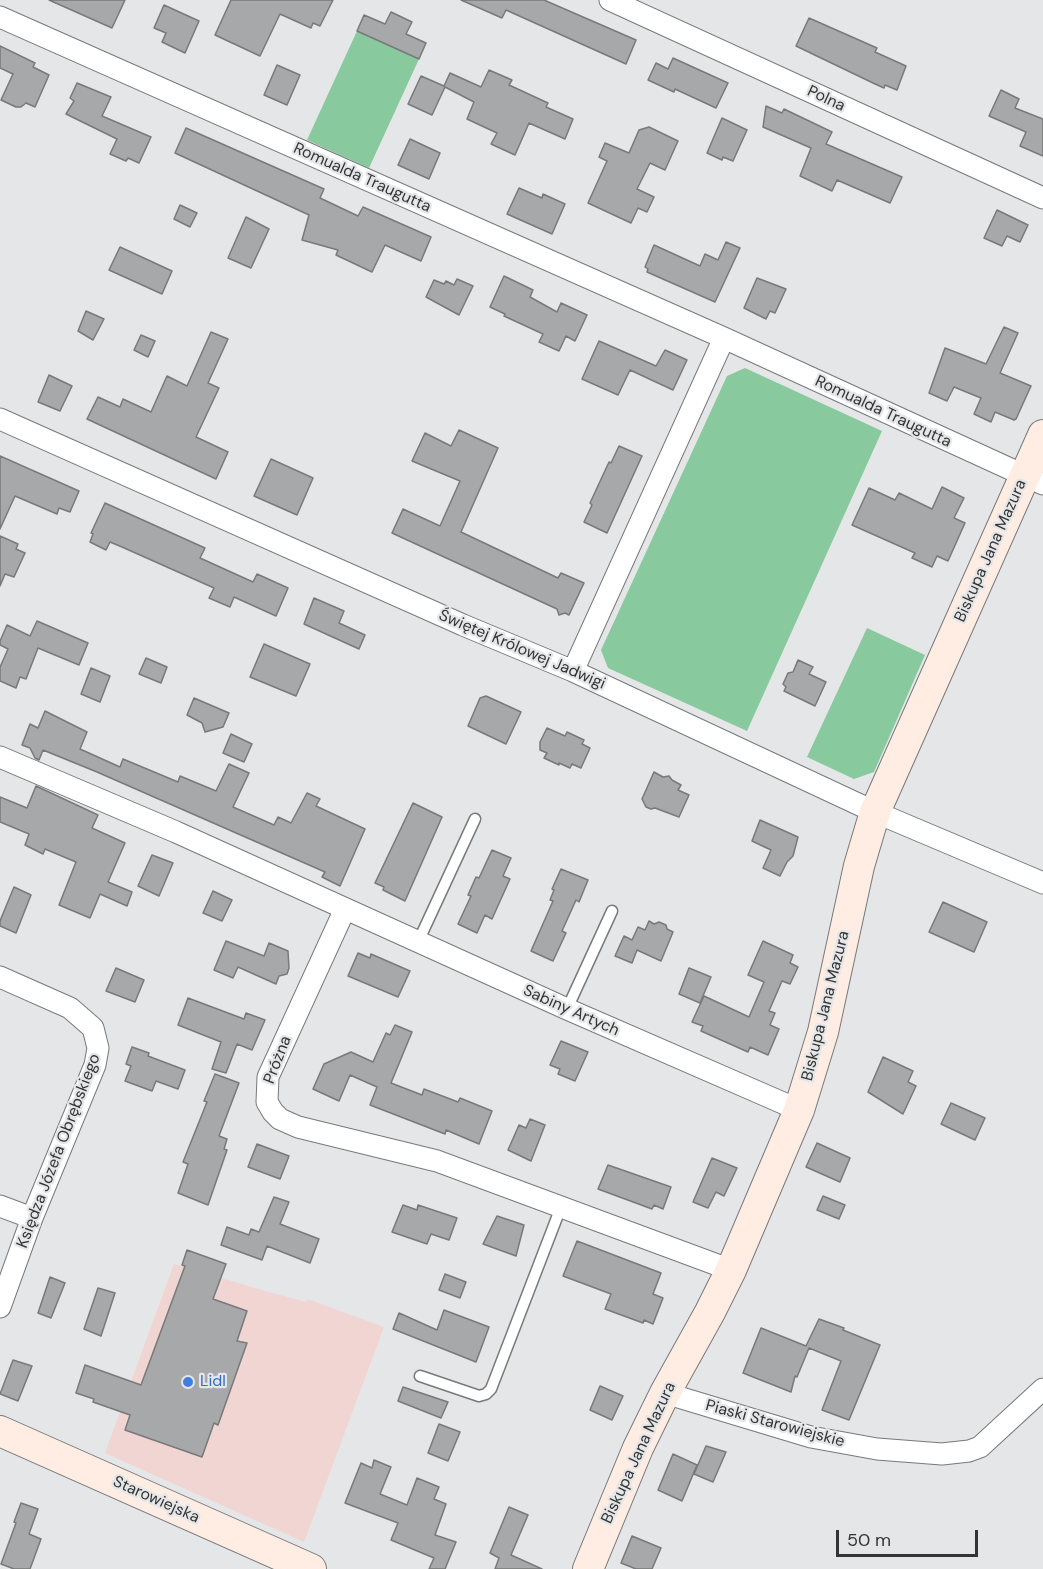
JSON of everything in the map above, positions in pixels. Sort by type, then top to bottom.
[{"type":"street","name":"Polna","points":[[610,0],[1043,198]]},
{"type":"street","name":"Romualda Traugutta","points":[[0,17],[724,338],[1034,480]]},
{"type":"street","points":[[573,671],[724,338]]},
{"type":"street","name":"Świętej Królowej Jadwigi","points":[[0,419],[463,625],[573,671],[875,812],[1043,883]]},
{"type":"street","name":"Biskupa Jana Mazura","points":[[588,1569],[638,1448],[731,1270],[799,1110],[823,1032],[859,866],[875,812],[1034,480],[1043,435]]},
{"type":"street","points":[[0,757],[176,832],[345,909]]},
{"type":"street","name":"Sabiny Artych","points":[[345,909],[799,1110]]},
{"type":"street","name":"Próżna","points":[[345,909],[268,1077],[267,1102],[273,1113],[280,1119],[298,1127],[437,1161],[731,1270]]},
{"type":"street","name":"Księdza Józefa Obrębskiego","points":[[0,977],[70,1008],[93,1028],[98,1048],[95,1065],[32,1218],[0,1307]]},
{"type":"street","points":[[0,1206],[32,1218]]},
{"type":"street","name":"Piaski Starowiejskie","points":[[665,1393],[811,1437],[877,1449],[942,1454],[969,1451],[980,1446],[1043,1389]]},
{"type":"street","name":"Starowiejska","points":[[0,1431],[312,1569]]},
{"type":"lane","points":[[418,942],[475,819]]},
{"type":"lane","points":[[567,1009],[612,911]]},
{"type":"lane","points":[[420,1376],[479,1396],[492,1389],[561,1207]]},
{"type":"shaded area","points":[[174,1264],[306,1302],[307,1299],[384,1327],[304,1542],[105,1453]]},
{"type":"green space","points":[[357,31],[419,59],[369,168],[307,140]]},
{"type":"green space","points":[[745,368],[882,431],[747,731],[608,668],[601,650],[727,376]]},
{"type":"green space","points":[[867,628],[925,655],[874,772],[854,779],[807,757]]},
{"type":"building","points":[[49,0],[125,0],[112,28]]},
{"type":"building","points":[[231,0],[333,0],[320,26],[313,23],[311,28],[280,14],[260,56],[215,35]]},
{"type":"building","points":[[461,0],[544,0],[636,40],[626,64],[506,10],[502,18]]},
{"type":"building","points":[[164,5],[199,21],[185,53],[162,42],[166,33],[154,28]]},
{"type":"building","points":[[391,12],[412,22],[406,34],[426,43],[419,59],[357,31],[364,15],[385,24]]},
{"type":"building","points":[[809,18],[877,48],[875,52],[906,66],[897,90],[885,85],[884,88],[796,46]]},
{"type":"building","points":[[0,46],[35,63],[33,67],[49,75],[35,107],[26,103],[21,107],[16,107],[1,100],[13,74],[0,68]]},
{"type":"building","points":[[673,58],[728,83],[716,108],[675,89],[674,92],[648,80],[656,63],[668,69]]},
{"type":"building","points":[[277,65],[300,75],[287,105],[264,95]]},
{"type":"building","points":[[489,70],[512,80],[509,85],[548,103],[546,107],[573,119],[565,139],[529,123],[515,155],[491,144],[497,133],[467,119],[474,102],[445,87],[432,115],[408,104],[421,76],[444,86],[450,73],[481,87]]},
{"type":"building","points":[[77,83],[111,97],[102,116],[151,137],[139,163],[128,158],[126,161],[110,154],[117,139],[66,114],[74,101],[70,98]]},
{"type":"building","points":[[1001,90],[1019,99],[1015,108],[1043,119],[1043,156],[1020,146],[1026,132],[989,116]]},
{"type":"building","points":[[766,106],[782,113],[784,109],[832,132],[826,144],[902,177],[890,203],[837,180],[832,191],[800,176],[811,148],[763,127]]},
{"type":"building","points":[[722,118],[747,130],[733,161],[723,157],[722,160],[707,153]]},
{"type":"building","points":[[649,127],[678,141],[665,170],[650,163],[637,189],[654,197],[647,212],[638,208],[631,223],[588,203],[607,161],[599,157],[605,143],[629,153],[639,130]]},
{"type":"building","points":[[186,128],[324,189],[320,198],[358,216],[363,207],[431,237],[421,261],[385,245],[372,272],[336,255],[338,250],[302,240],[309,215],[175,153]]},
{"type":"building","points":[[410,139],[440,153],[429,179],[398,165]]},
{"type":"building","points":[[519,188],[542,198],[543,194],[565,204],[552,234],[507,214]]},
{"type":"building","points":[[180,205],[197,213],[190,227],[174,219]]},
{"type":"building","points":[[997,210],[1028,225],[1020,242],[1007,236],[1002,246],[984,238]]},
{"type":"building","points":[[246,217],[269,229],[251,268],[228,258]]},
{"type":"building","points":[[726,242],[740,248],[715,302],[647,272],[648,269],[645,267],[654,245],[700,266],[705,254],[718,260]]},
{"type":"building","points":[[120,247],[172,271],[162,294],[109,270]]},
{"type":"building","points":[[504,276],[533,290],[530,297],[557,312],[561,303],[587,315],[575,341],[566,336],[559,351],[539,342],[543,334],[490,307]]},
{"type":"building","points":[[757,278],[786,289],[775,313],[770,311],[766,319],[744,308]]},
{"type":"building","points":[[457,279],[473,286],[459,315],[426,297],[434,280],[444,284],[446,281],[454,285]]},
{"type":"building","points":[[86,311],[104,319],[93,340],[78,331]]},
{"type":"building","points":[[1004,327],[1018,333],[1000,373],[1031,386],[1016,419],[995,412],[991,422],[974,414],[981,398],[954,387],[947,401],[929,393],[945,348],[986,364]]},
{"type":"building","points":[[211,332],[228,339],[208,383],[219,388],[196,437],[228,452],[216,479],[87,419],[98,397],[120,407],[123,399],[151,412],[167,376],[187,386]]},
{"type":"building","points":[[141,335],[155,341],[148,357],[134,350]]},
{"type":"building","points":[[599,341],[656,366],[665,350],[687,360],[673,390],[630,370],[618,395],[582,379]]},
{"type":"building","points":[[49,375],[72,386],[60,411],[38,402]]},
{"type":"building","points":[[459,430],[498,448],[461,532],[558,578],[561,573],[584,583],[569,615],[565,613],[559,615],[557,609],[392,533],[403,509],[440,526],[460,481],[412,461],[425,433],[451,446]]},
{"type":"building","points":[[619,446],[642,456],[607,533],[584,522],[592,505],[590,503]]},
{"type":"building","points":[[0,456],[79,491],[70,512],[59,508],[57,514],[15,496],[0,529]]},
{"type":"building","points":[[271,459],[313,478],[297,515],[254,496]]},
{"type":"building","points":[[942,487],[964,498],[954,518],[965,523],[948,561],[937,556],[932,567],[912,558],[915,553],[852,525],[869,488],[895,500],[899,493],[932,509]]},
{"type":"building","points":[[105,503],[205,548],[200,558],[253,582],[257,574],[288,588],[276,616],[234,597],[230,607],[209,598],[214,588],[110,542],[106,550],[90,542],[93,534],[91,533]]},
{"type":"building","points":[[0,536],[18,544],[16,549],[25,553],[14,577],[5,574],[0,586]]},
{"type":"building","points":[[314,598],[344,611],[339,623],[365,635],[359,649],[304,624]]},
{"type":"building","points":[[37,621],[88,643],[79,665],[38,648],[26,679],[20,677],[16,688],[0,681],[0,667],[8,649],[0,645],[0,641],[7,625],[30,636]]},
{"type":"building","points":[[264,644],[310,664],[296,696],[250,677]]},
{"type":"building","points":[[146,658],[167,667],[161,683],[139,674]]},
{"type":"building","points":[[798,660],[813,667],[809,674],[826,682],[815,706],[784,691],[786,687],[783,684],[788,673],[793,672]]},
{"type":"building","points":[[91,668],[110,676],[100,702],[81,694]]},
{"type":"building","points":[[486,696],[521,712],[506,744],[468,726],[480,698]]},
{"type":"building","points":[[194,698],[229,713],[223,727],[205,732],[202,723],[187,715]]},
{"type":"building","points":[[45,711],[87,732],[80,749],[120,767],[123,759],[178,782],[180,776],[216,791],[229,764],[249,773],[233,807],[274,825],[278,817],[291,823],[307,793],[320,799],[316,806],[365,829],[340,886],[322,877],[325,872],[97,772],[43,750],[39,760],[35,758],[30,748],[22,745],[30,724],[38,728]]},
{"type":"building","points":[[547,728],[565,736],[567,732],[584,740],[582,744],[590,748],[581,768],[572,764],[570,768],[544,758],[547,753],[540,750],[540,742]]},
{"type":"building","points":[[231,734],[252,744],[244,762],[223,753]]},
{"type":"building","points":[[654,772],[663,777],[669,776],[681,785],[678,790],[689,795],[679,817],[646,807],[642,799]]},
{"type":"building","points":[[36,786],[98,815],[92,828],[125,843],[108,882],[132,892],[127,906],[100,894],[90,918],[59,905],[76,862],[45,849],[43,854],[25,845],[29,834],[0,822],[0,797],[27,808]]},
{"type":"building","points":[[413,803],[442,817],[405,901],[383,890],[384,887],[375,883]]},
{"type":"building","points":[[760,820],[798,837],[793,856],[780,876],[763,868],[771,850],[752,841]]},
{"type":"building","points":[[492,850],[511,858],[503,876],[510,879],[492,919],[485,915],[477,933],[458,924],[471,896],[468,895],[476,877],[479,878]]},
{"type":"building","points":[[152,855],[173,863],[159,896],[138,886]]},
{"type":"building","points":[[561,869],[588,880],[579,902],[576,900],[562,931],[566,933],[553,961],[531,951],[553,901],[550,900],[554,890],[552,889]]},
{"type":"building","points":[[14,887],[31,895],[16,933],[0,926]]},
{"type":"building","points":[[213,891],[232,900],[222,921],[203,913]]},
{"type":"building","points":[[943,902],[987,922],[974,952],[929,932]]},
{"type":"building","points":[[649,921],[666,925],[667,929],[673,932],[661,961],[637,950],[632,963],[615,956],[624,936],[632,940],[638,927],[645,930]]},
{"type":"building","points":[[226,941],[264,956],[269,943],[288,951],[287,974],[279,976],[276,984],[238,967],[233,978],[214,970]]},
{"type":"building","points":[[763,941],[793,955],[790,963],[798,967],[790,984],[782,981],[769,1011],[775,1013],[770,1025],[779,1029],[768,1055],[750,1047],[748,1052],[701,1031],[703,1026],[692,1022],[704,996],[749,1017],[764,982],[748,975]]},
{"type":"building","points":[[358,953],[370,958],[371,954],[410,971],[398,997],[348,976]]},
{"type":"building","points":[[116,968],[144,980],[135,1002],[106,991]]},
{"type":"building","points":[[689,968],[711,977],[700,1003],[679,994]]},
{"type":"building","points":[[188,998],[244,1019],[246,1013],[265,1020],[252,1050],[237,1044],[226,1073],[212,1069],[221,1042],[178,1025]]},
{"type":"building","points":[[395,1025],[412,1032],[391,1083],[422,1095],[424,1089],[458,1102],[460,1098],[492,1111],[479,1144],[446,1130],[445,1134],[370,1105],[377,1087],[350,1075],[339,1101],[313,1089],[324,1064],[351,1052],[373,1062],[386,1033],[390,1035]]},
{"type":"building","points":[[561,1041],[588,1052],[575,1081],[558,1074],[560,1069],[550,1065]]},
{"type":"building","points":[[132,1047],[149,1053],[148,1056],[185,1070],[178,1089],[156,1081],[152,1091],[125,1081],[131,1066],[126,1064]]},
{"type":"building","points":[[883,1057],[913,1071],[908,1082],[916,1086],[903,1114],[868,1092]]},
{"type":"building","points":[[215,1074],[239,1083],[219,1136],[227,1139],[224,1149],[227,1150],[208,1205],[178,1193],[188,1164],[183,1162],[207,1102],[204,1101]]},
{"type":"building","points":[[951,1103],[985,1118],[975,1140],[941,1124]]},
{"type":"building","points":[[530,1119],[545,1125],[531,1161],[508,1150],[519,1125],[526,1128]]},
{"type":"building","points":[[817,1143],[850,1158],[840,1182],[806,1167]]},
{"type":"building","points":[[257,1144],[289,1156],[280,1179],[248,1167]]},
{"type":"building","points":[[712,1158],[737,1168],[724,1196],[716,1192],[708,1208],[693,1202]]},
{"type":"building","points":[[608,1165],[671,1187],[663,1209],[654,1205],[652,1209],[598,1189]]},
{"type":"building","points":[[823,1196],[845,1205],[839,1219],[817,1210]]},
{"type":"building","points":[[274,1197],[289,1202],[280,1224],[319,1239],[310,1263],[267,1246],[262,1260],[221,1245],[227,1227],[249,1235],[251,1229],[259,1232]]},
{"type":"building","points":[[403,1205],[417,1210],[418,1205],[457,1218],[449,1240],[431,1234],[427,1244],[392,1232]]},
{"type":"building","points":[[497,1216],[524,1225],[516,1256],[483,1244]]},
{"type":"building","points":[[577,1241],[661,1273],[653,1294],[663,1298],[653,1324],[644,1320],[643,1323],[605,1309],[611,1294],[563,1276]]},
{"type":"building","name":"Lidl","points":[[187,1250],[226,1264],[213,1299],[247,1311],[237,1341],[247,1343],[218,1425],[214,1423],[202,1457],[125,1430],[130,1415],[93,1402],[94,1399],[76,1393],[85,1365],[141,1385],[185,1266],[182,1265]]},
{"type":"building","points":[[445,1274],[466,1282],[460,1298],[439,1290]]},
{"type":"building","points":[[50,1277],[65,1283],[51,1318],[38,1313]]},
{"type":"building","points":[[98,1288],[115,1293],[101,1336],[84,1329]]},
{"type":"building","points":[[444,1310],[489,1327],[476,1362],[393,1329],[399,1313],[437,1330]]},
{"type":"building","points":[[819,1319],[880,1345],[849,1420],[822,1410],[841,1361],[809,1348],[797,1377],[795,1376],[791,1392],[743,1373],[761,1328],[806,1346]]},
{"type":"building","points":[[13,1360],[32,1366],[18,1401],[0,1394]]},
{"type":"building","points":[[600,1386],[623,1396],[612,1420],[590,1410]]},
{"type":"building","points":[[403,1387],[448,1402],[441,1418],[398,1401]]},
{"type":"building","points":[[439,1424],[460,1432],[448,1461],[428,1453]]},
{"type":"building","points":[[706,1446],[726,1452],[713,1482],[694,1474]]},
{"type":"building","points":[[673,1454],[697,1465],[682,1501],[658,1490]]},
{"type":"building","points":[[374,1460],[391,1467],[380,1494],[407,1505],[417,1478],[439,1487],[434,1499],[446,1504],[435,1535],[456,1542],[445,1569],[429,1569],[434,1558],[391,1540],[398,1523],[345,1503],[361,1463],[372,1468]]},
{"type":"building","points":[[21,1503],[38,1509],[29,1534],[41,1539],[30,1569],[14,1569],[1,1564]]},
{"type":"building","points":[[509,1507],[528,1515],[511,1555],[542,1569],[495,1569],[499,1558],[490,1553]]},
{"type":"building","points":[[632,1536],[661,1548],[652,1569],[636,1569],[621,1563]]},
{"type":"place","name":"Lidl","points":[[188,1382]]}]
